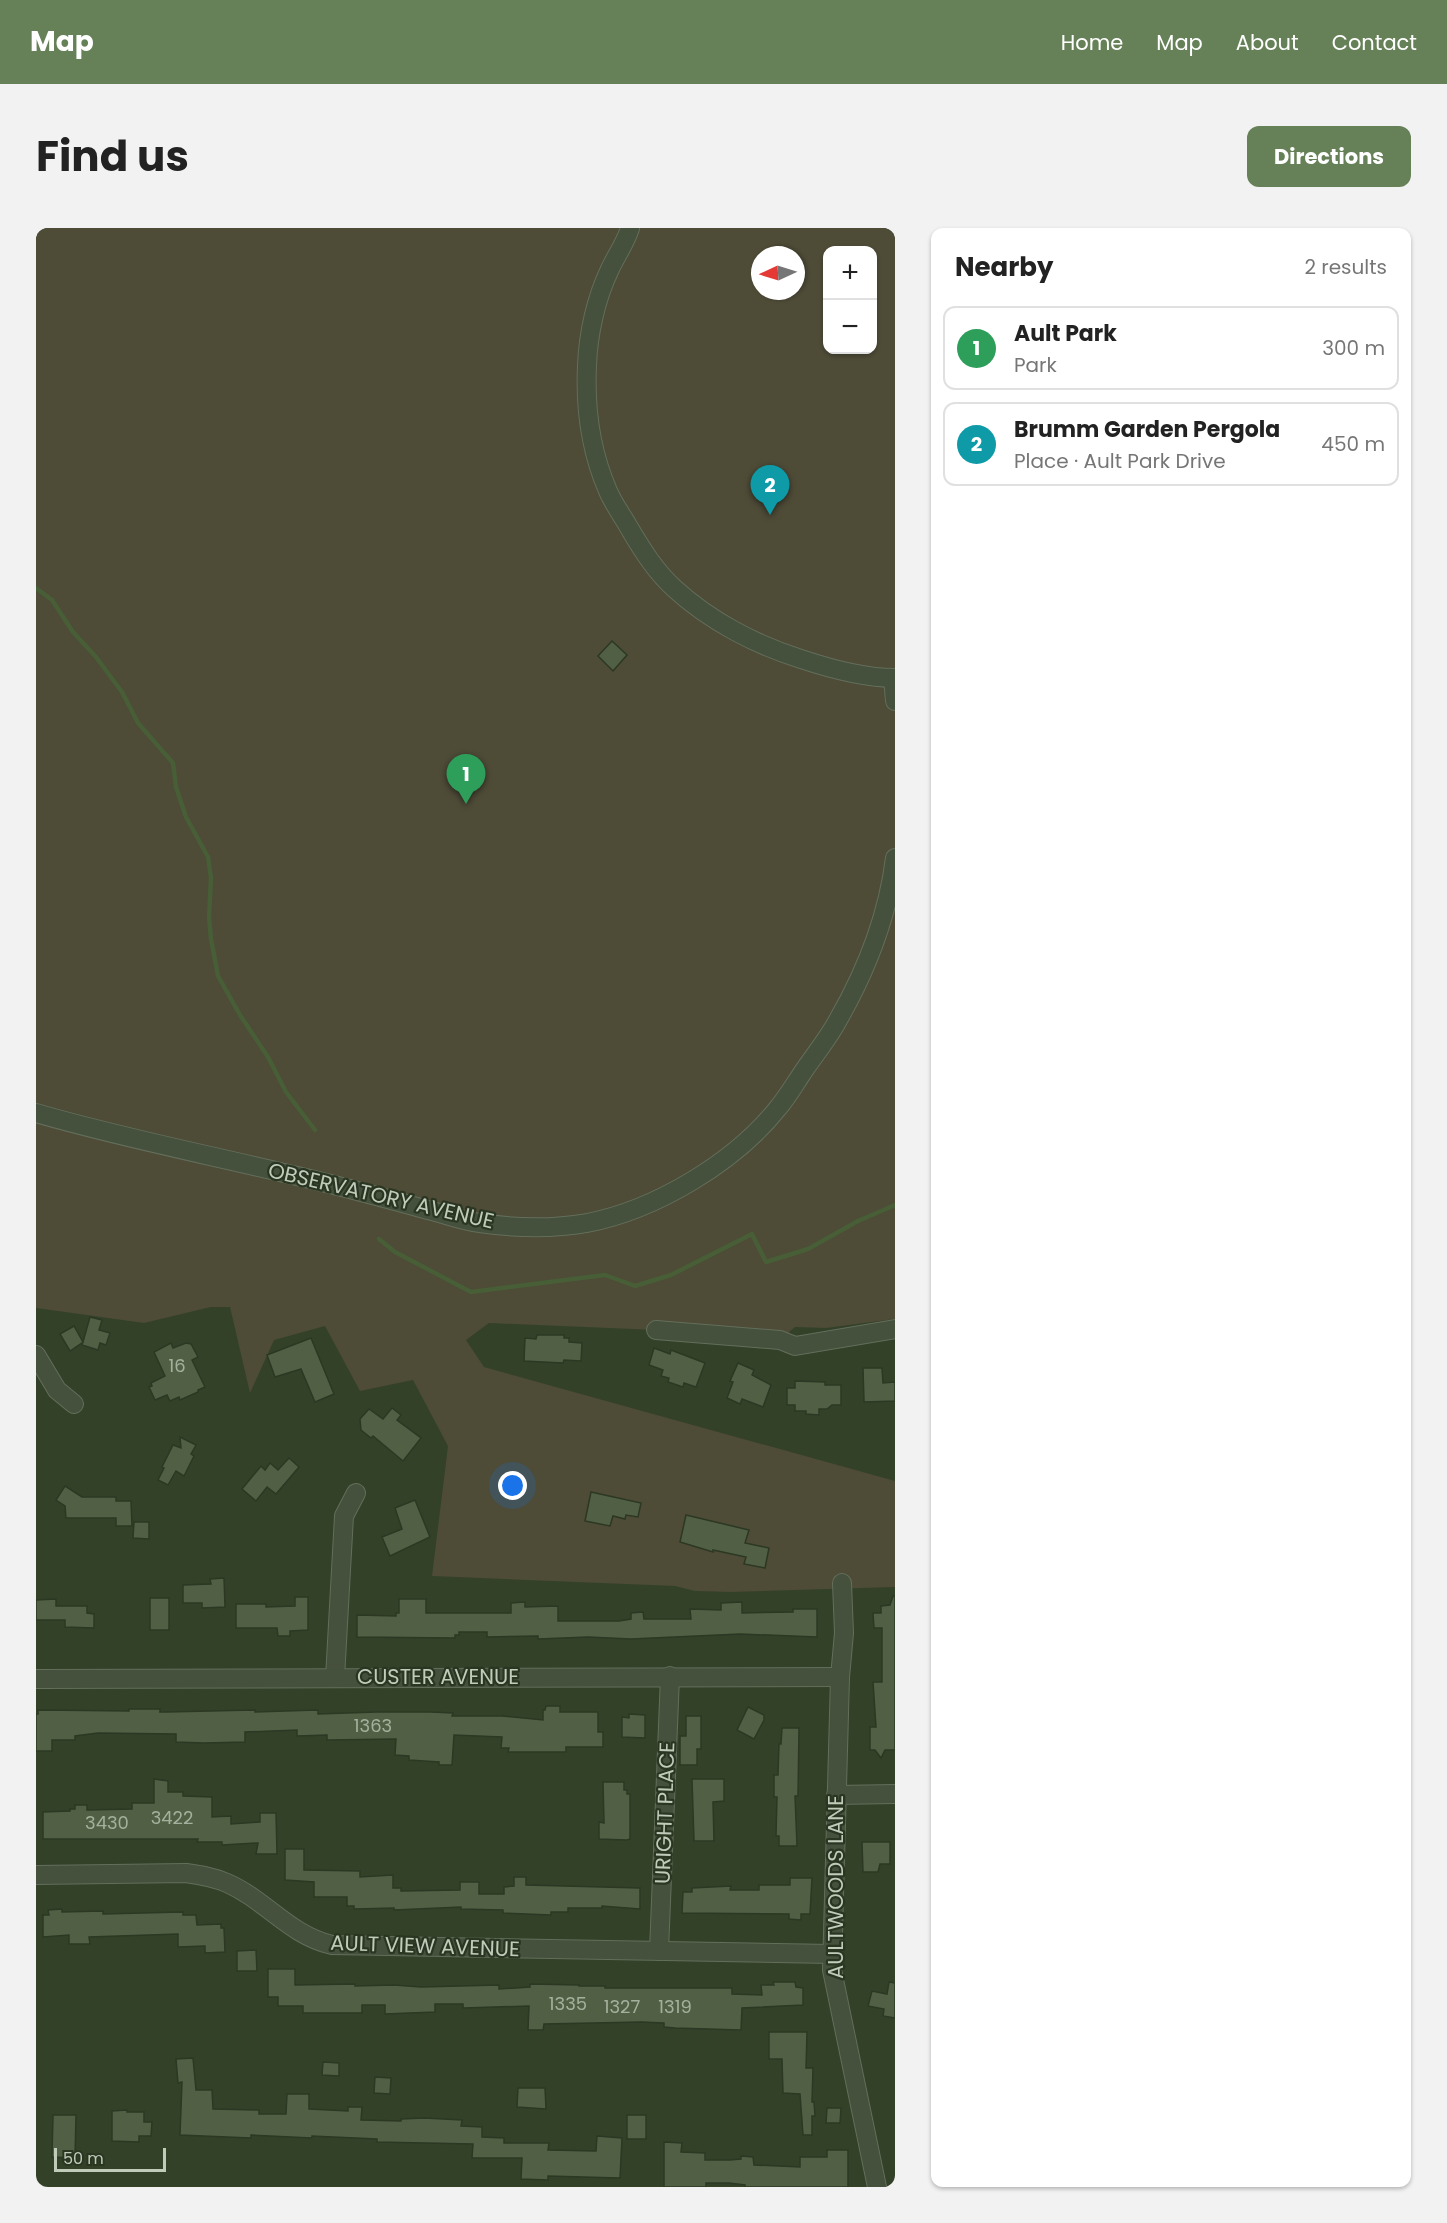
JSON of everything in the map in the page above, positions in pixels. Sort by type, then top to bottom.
[{"type":"street","points":[[631,230],[609,271],[600,295],[590,337],[586,392],[594,449],[608,492],[644,552],[674,588],[696,606],[764,645],[823,666],[858,674],[894,678],[895,700]]},
{"type":"street","name":"OBSERVATORY AVENUE","points":[[36,1113],[165,1147],[299,1176],[478,1223],[531,1226],[586,1223],[619,1214],[658,1199],[717,1164],[744,1142],[778,1108],[837,1022],[856,985],[882,917],[895,858]]},
{"type":"street","points":[[656,1330],[780,1340],[795,1346],[895,1329]]},
{"type":"street","points":[[36,1354],[57,1390],[74,1404]]},
{"type":"street","points":[[335,1678],[344,1516],[356,1493]]},
{"type":"street","name":"AULTWOODS LANE","points":[[842,1584],[844,1633],[840,1677],[832,1970],[877,2187]]},
{"type":"street","name":"URIGHT PLACE","points":[[659,1951],[670,1676]]},
{"type":"street","name":"CUSTER AVENUE","points":[[36,1679],[840,1677]]},
{"type":"street","points":[[836,1795],[895,1794]]},
{"type":"street","name":"AULT VIEW AVENUE","points":[[36,1875],[186,1873],[207,1876],[240,1890],[302,1935],[332,1945],[832,1954]]},
{"type":"shaded area","points":[[36,228],[895,228],[895,1319],[826,1328],[795,1327],[780,1340],[656,1330],[489,1323],[466,1340],[484,1367],[895,1481],[895,1587],[731,1592],[695,1591],[675,1586],[432,1576],[448,1446],[413,1380],[360,1391],[325,1326],[274,1340],[250,1393],[230,1307],[211,1307],[144,1323],[36,1308]]},
{"type":"building","points":[[612,641],[627,655],[613,671],[598,656]]},
{"type":"building","points":[[90,1317],[102,1320],[99,1330],[110,1333],[106,1345],[100,1343],[98,1350],[82,1345],[82,1343],[70,1351],[60,1334],[74,1326],[83,1342]]},
{"type":"building","points":[[537,1335],[564,1335],[564,1338],[569,1338],[569,1342],[582,1343],[581,1361],[564,1360],[563,1363],[524,1361],[525,1338],[536,1339]]},
{"type":"building","points":[[311,1338],[334,1394],[315,1402],[301,1369],[275,1377],[267,1355]]},
{"type":"building","points":[[171,1343],[173,1348],[186,1343],[191,1344],[198,1357],[192,1360],[205,1387],[180,1400],[179,1397],[170,1401],[167,1395],[155,1400],[149,1387],[152,1386],[151,1383],[165,1376],[154,1352]]},
{"type":"building","points":[[654,1348],[670,1354],[671,1350],[705,1363],[696,1387],[684,1383],[683,1387],[668,1382],[669,1378],[661,1376],[663,1370],[649,1365]]},
{"type":"building","points":[[738,1363],[754,1370],[752,1375],[771,1385],[763,1407],[742,1399],[740,1404],[727,1398],[733,1382],[730,1381]]},
{"type":"building","points":[[863,1368],[882,1368],[883,1383],[895,1382],[895,1401],[864,1402]]},
{"type":"building","points":[[795,1381],[841,1385],[841,1405],[819,1409],[819,1415],[806,1414],[806,1411],[795,1411],[795,1405],[787,1405],[787,1388],[795,1388]]},
{"type":"building","points":[[392,1408],[401,1415],[397,1420],[421,1438],[403,1461],[373,1436],[371,1438],[361,1430],[360,1419],[369,1409],[383,1419]]},
{"type":"building","points":[[180,1437],[196,1445],[191,1454],[194,1456],[184,1476],[176,1471],[168,1485],[158,1480],[173,1445],[181,1448]]},
{"type":"building","points":[[289,1458],[299,1467],[276,1494],[267,1487],[256,1501],[242,1489],[261,1466],[265,1470],[270,1463],[278,1470]]},
{"type":"building","points":[[65,1486],[82,1497],[116,1497],[116,1501],[131,1501],[132,1526],[116,1526],[116,1518],[66,1518],[65,1506],[56,1500]]},
{"type":"building","points":[[591,1492],[641,1503],[638,1517],[626,1515],[625,1519],[613,1516],[610,1526],[585,1521]]},
{"type":"building","points":[[415,1500],[430,1537],[390,1556],[382,1537],[402,1529],[395,1508]]},
{"type":"building","points":[[686,1515],[749,1530],[745,1543],[769,1548],[765,1568],[744,1564],[746,1557],[713,1550],[713,1552],[680,1542]]},
{"type":"building","points":[[134,1522],[149,1522],[149,1539],[133,1538]]},
{"type":"building","points":[[224,1578],[225,1607],[202,1608],[202,1603],[183,1603],[183,1585],[211,1584],[210,1579]]},
{"type":"building","points":[[895,1596],[895,1750],[885,1750],[881,1758],[875,1750],[870,1750],[870,1727],[876,1727],[873,1682],[882,1682],[882,1628],[874,1628],[873,1613],[881,1613],[881,1606],[890,1605]]},
{"type":"building","points":[[295,1597],[308,1597],[308,1630],[290,1631],[290,1636],[278,1636],[277,1628],[236,1628],[236,1604],[266,1604],[266,1607],[295,1606]]},
{"type":"building","points":[[150,1598],[169,1598],[169,1630],[150,1630]]},
{"type":"building","points":[[56,1599],[56,1606],[87,1606],[87,1613],[94,1614],[94,1628],[65,1627],[65,1620],[36,1620],[36,1600]]},
{"type":"building","points":[[399,1599],[426,1599],[426,1613],[511,1613],[511,1603],[525,1602],[525,1607],[558,1606],[558,1621],[619,1621],[631,1619],[631,1613],[643,1612],[644,1619],[691,1619],[690,1609],[721,1610],[721,1603],[742,1602],[742,1613],[817,1609],[817,1637],[740,1634],[631,1639],[588,1637],[538,1639],[538,1636],[487,1637],[487,1632],[459,1632],[455,1638],[357,1637],[357,1615],[396,1616],[396,1613],[399,1613]]},
{"type":"building","points":[[546,1706],[560,1706],[560,1712],[598,1712],[598,1732],[603,1732],[603,1747],[566,1747],[566,1752],[508,1752],[509,1748],[501,1748],[502,1737],[454,1735],[452,1765],[439,1765],[439,1762],[409,1760],[409,1756],[395,1755],[396,1739],[327,1740],[327,1735],[297,1736],[297,1730],[245,1732],[245,1742],[204,1743],[176,1742],[176,1734],[98,1733],[75,1736],[75,1740],[52,1740],[52,1751],[36,1751],[36,1714],[38,1710],[160,1709],[160,1712],[255,1710],[255,1712],[318,1710],[318,1714],[430,1712],[453,1713],[452,1716],[502,1716],[543,1720],[543,1710]]},
{"type":"building","points":[[748,1707],[764,1715],[764,1720],[754,1739],[737,1730]]},
{"type":"building","points":[[629,1714],[645,1715],[645,1738],[622,1737],[622,1717],[629,1718]]},
{"type":"building","points":[[686,1716],[701,1716],[701,1749],[697,1749],[697,1765],[680,1765],[680,1736],[686,1736]]},
{"type":"building","points":[[782,1728],[799,1728],[798,1796],[795,1796],[797,1846],[779,1846],[779,1836],[776,1836],[777,1797],[774,1797],[774,1775],[778,1775]]},
{"type":"building","points":[[154,1779],[168,1781],[168,1792],[183,1792],[183,1796],[212,1797],[212,1817],[231,1816],[231,1824],[260,1822],[260,1813],[276,1813],[277,1854],[256,1854],[258,1843],[222,1845],[222,1842],[197,1842],[198,1839],[43,1839],[43,1812],[70,1811],[70,1809],[75,1809],[75,1805],[87,1805],[87,1810],[132,1809],[132,1803],[154,1803]]},
{"type":"building","points":[[692,1779],[724,1779],[724,1801],[713,1802],[714,1841],[694,1841]]},
{"type":"building","points":[[603,1782],[624,1782],[624,1790],[630,1794],[630,1839],[599,1839],[599,1822],[604,1823]]},
{"type":"building","points":[[862,1842],[890,1842],[890,1864],[880,1864],[878,1872],[863,1872]]},
{"type":"building","points":[[285,1849],[304,1849],[304,1870],[360,1871],[360,1877],[393,1875],[393,1888],[401,1888],[401,1891],[460,1890],[460,1882],[479,1882],[479,1894],[504,1894],[504,1887],[514,1886],[514,1877],[526,1877],[526,1885],[640,1888],[640,1909],[602,1906],[602,1908],[568,1908],[568,1912],[551,1912],[551,1915],[503,1913],[503,1910],[461,1909],[461,1907],[354,1909],[354,1906],[347,1906],[347,1897],[314,1897],[314,1882],[285,1880]]},
{"type":"building","points":[[790,1878],[812,1878],[810,1914],[801,1914],[801,1920],[789,1919],[789,1914],[682,1913],[683,1892],[692,1892],[692,1888],[731,1886],[730,1890],[759,1890],[759,1885],[790,1885]]},
{"type":"building","points":[[62,1909],[62,1912],[103,1911],[103,1914],[183,1912],[183,1915],[196,1915],[197,1925],[221,1924],[221,1928],[224,1928],[225,1952],[205,1953],[205,1946],[178,1947],[178,1934],[89,1937],[90,1944],[69,1944],[69,1935],[43,1937],[43,1915],[49,1915],[48,1910]]},
{"type":"building","points":[[256,1950],[257,1971],[237,1971],[237,1951]]},
{"type":"building","points":[[268,1969],[295,1969],[295,1985],[355,1984],[355,1986],[421,1987],[499,1985],[499,1989],[530,1987],[530,1984],[605,1986],[605,1988],[732,1988],[732,1994],[762,1995],[761,1985],[774,1985],[773,1982],[795,1982],[796,1987],[803,1988],[803,2005],[742,2008],[741,2030],[675,2028],[664,2027],[664,2023],[641,2022],[544,2024],[543,2030],[528,2030],[529,2006],[463,2008],[463,2004],[435,2004],[435,2012],[385,2014],[385,2005],[362,2005],[362,2013],[303,2013],[303,2006],[278,2006],[278,1997],[268,1997]]},
{"type":"building","points":[[889,1982],[895,1983],[895,2018],[883,2016],[884,2009],[868,2006],[872,1991],[887,1994]]},
{"type":"building","points":[[769,2032],[807,2032],[806,2068],[813,2068],[812,2102],[814,2102],[815,2116],[812,2116],[812,2135],[803,2135],[800,2094],[783,2093],[782,2059],[769,2059]]},
{"type":"building","points":[[193,2058],[196,2090],[212,2090],[213,2109],[259,2110],[259,2114],[286,2114],[287,2094],[309,2094],[309,2109],[348,2111],[348,2107],[362,2107],[361,2120],[401,2121],[401,2119],[424,2118],[462,2120],[461,2126],[482,2127],[482,2137],[504,2138],[504,2143],[549,2143],[548,2150],[596,2151],[597,2136],[622,2138],[620,2178],[548,2176],[548,2180],[521,2179],[522,2158],[472,2158],[473,2144],[377,2142],[377,2139],[312,2136],[312,2138],[251,2135],[251,2138],[180,2135],[182,2082],[178,2083],[176,2059]]},
{"type":"building","points":[[323,2062],[339,2063],[339,2076],[322,2075]]},
{"type":"building","points":[[375,2077],[391,2078],[390,2094],[374,2093]]},
{"type":"building","points":[[518,2088],[545,2088],[546,2109],[517,2107]]},
{"type":"building","points":[[827,2108],[841,2108],[840,2123],[826,2123]]},
{"type":"building","points":[[127,2110],[127,2112],[144,2112],[144,2122],[152,2122],[151,2136],[139,2136],[139,2142],[112,2141],[112,2111]]},
{"type":"building","points":[[53,2115],[76,2115],[75,2158],[52,2157]]},
{"type":"building","points":[[627,2115],[646,2115],[646,2139],[627,2139]]},
{"type":"building","points":[[664,2142],[682,2143],[681,2152],[705,2153],[705,2160],[741,2159],[741,2156],[753,2157],[754,2165],[800,2167],[800,2157],[827,2157],[827,2150],[848,2150],[848,2187],[745,2187],[745,2185],[729,2183],[706,2183],[706,2187],[664,2187]]},
{"type":"waterway","points":[[36,588],[52,600],[73,632],[96,657],[122,692],[138,723],[173,763],[176,787],[186,817],[208,857],[211,878],[209,917],[218,976],[268,1057],[286,1092],[315,1130]]},
{"type":"waterway","points":[[379,1239],[395,1252],[471,1292],[605,1275],[635,1286],[671,1275],[752,1234],[766,1262],[808,1249],[858,1221],[895,1205]]},
{"type":"place","name":"Brumm Garden Pergola","points":[[770,515]]},
{"type":"place","name":"Ault Park","points":[[466,804]]}]
